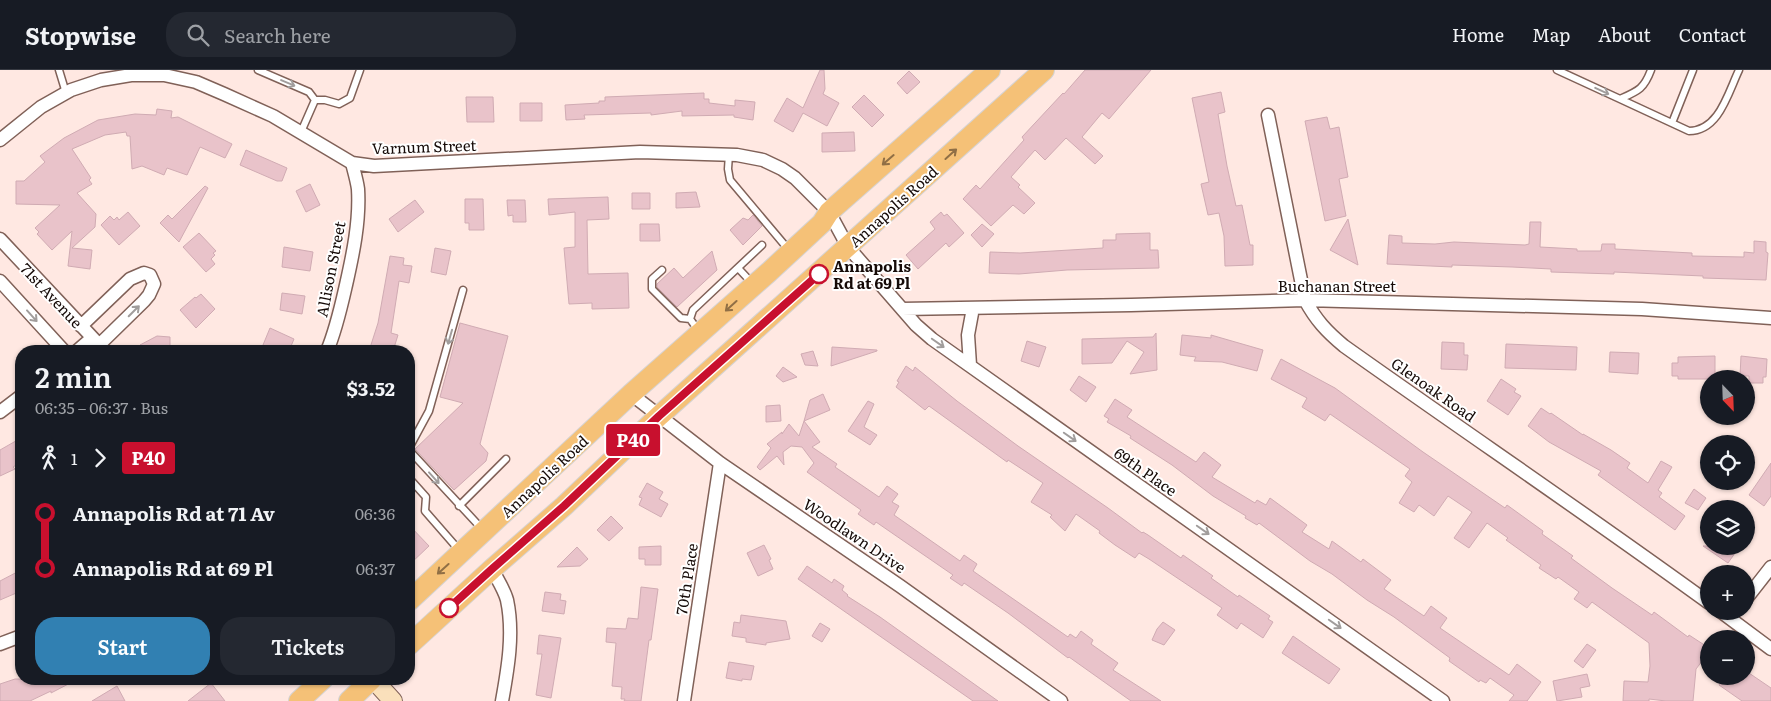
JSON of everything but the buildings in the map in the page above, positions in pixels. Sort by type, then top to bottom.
[{"type":"main road","name":"Annapolis Road","points":[[415,592],[462,552],[631,394],[695,326],[754,285],[822,223],[829,212],[990,70]]},
{"type":"main road","name":"Annapolis Road","points":[[415,640],[564,506],[659,416],[1044,70]]},
{"type":"main road","points":[[299,701],[316,685]]},
{"type":"main road","points":[[349,701],[366,685]]},
{"type":"street","name":"Varnum Street","points":[[0,140],[41,107],[66,93],[101,80],[131,76],[164,75],[196,82],[273,116],[352,163],[374,166],[640,152],[738,154],[763,160],[795,178],[829,212],[848,248]]},
{"type":"street","name":"Glenoak Road","points":[[1268,115],[1305,300],[1315,318],[1327,332],[1344,346],[1617,536],[1700,596]]},
{"type":"street","name":"Allison Street","points":[[330,345],[353,254],[358,189],[352,163]]},
{"type":"street","name":"71st Avenue","points":[[0,239],[99,345]]},
{"type":"street","name":"69th Place","points":[[848,248],[902,309],[932,339],[1443,701]]},
{"type":"street","points":[[81,326],[130,279],[144,273],[150,275],[154,284],[149,296],[99,345]]},
{"type":"street","name":"71st Avenue","points":[[0,281],[59,345]]},
{"type":"street","name":"Buchanan Street","points":[[902,309],[1305,300],[1593,307],[1771,318]]},
{"type":"street","points":[[970,365],[968,335],[973,308]]},
{"type":"street","name":"Woodlawn Drive","points":[[631,394],[720,463],[900,586],[1062,701]]},
{"type":"street","points":[[0,412],[15,401]]},
{"type":"street","name":"70th Place","points":[[684,701],[720,463]]},
{"type":"street","points":[[1755,587],[1771,567]]},
{"type":"street","points":[[492,569],[506,599],[510,625],[510,647],[502,701]]},
{"type":"street","points":[[1739,620],[1771,649]]},
{"type":"street","points":[[0,644],[15,638]]},
{"type":"street","points":[[378,685],[393,701]]},
{"type":"lane","points":[[59,70],[66,93]]},
{"type":"lane","points":[[258,70],[309,92],[315,100]]},
{"type":"lane","points":[[315,100],[325,100],[339,104],[350,98],[360,70]]},
{"type":"lane","points":[[1557,70],[1689,131],[1699,131],[1708,126],[1724,104],[1739,70]]},
{"type":"lane","points":[[1620,99],[1640,90],[1647,82],[1651,70]]},
{"type":"lane","points":[[1672,124],[1693,70]]},
{"type":"lane","points":[[301,132],[315,100]]},
{"type":"lane","points":[[728,154],[730,180],[790,252]]},
{"type":"lane","points":[[695,326],[693,310],[762,245]]},
{"type":"lane","points":[[738,268],[754,285]]},
{"type":"lane","points":[[662,270],[652,279],[652,289],[681,318],[695,326]]},
{"type":"lane","points":[[415,438],[429,411],[463,290]]},
{"type":"lane","points":[[415,456],[459,506],[484,531]]},
{"type":"lane","points":[[459,506],[506,459]]},
{"type":"lane","points":[[415,485],[426,497],[424,511],[462,552]]},
{"type":"bus line","name":"P40","points":[[449,608],[564,506],[659,416],[819,274]]},
{"type":"place","name":"Annapolis Rd at 69 Pl","points":[[819,274]]}]
